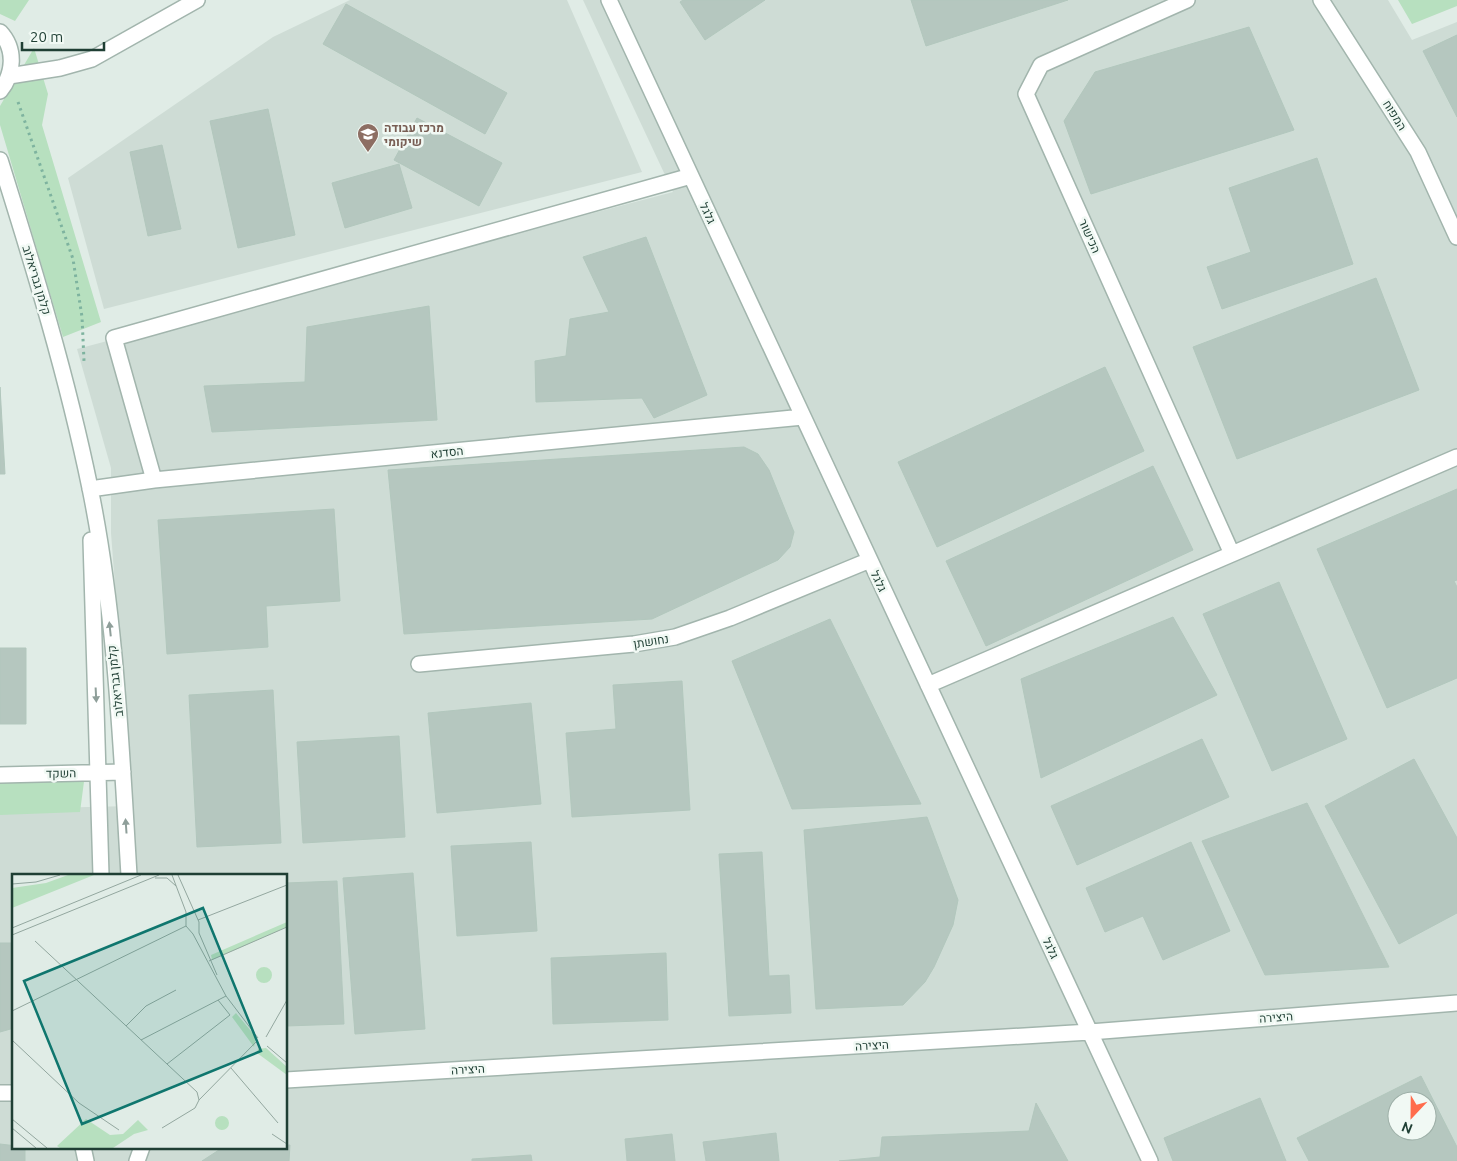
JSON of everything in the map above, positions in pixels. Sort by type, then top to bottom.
[{"type":"street","points":[[9,76],[60,68],[92,59],[197,0]]},
{"type":"street","name":"גלגל","points":[[609,0],[1150,1161]]},
{"type":"street","name":"הכישור","points":[[1187,0],[1041,65],[1026,94],[1232,554]]},
{"type":"street","name":"המפוח","points":[[1321,0],[1418,152],[1457,237]]},
{"type":"street","points":[[0,32],[7,42],[11,56],[9,76],[0,91]]},
{"type":"street","name":"קלמן גבריאלוב","points":[[0,160],[46,307],[90,489],[105,580],[119,707],[129,874]]},
{"type":"street","points":[[154,480],[114,338],[691,176]]},
{"type":"street","name":"הסדנא","points":[[90,489],[154,480],[803,417]]},
{"type":"street","points":[[928,685],[1457,457]]},
{"type":"street","name":"קלמן גבריאלוב","points":[[90,489],[91,582],[99,772],[101,874]]},
{"type":"street","name":"נחושתן","points":[[419,664],[634,644],[675,637],[730,618],[870,560]]},
{"type":"street","name":"השקד","points":[[0,775],[123,772]]},
{"type":"street","name":"היצירה","points":[[288,1080],[1090,1032],[1457,1003]]},
{"type":"street","points":[[83,1148],[86,1161]]},
{"type":"street","points":[[137,1161],[142,1148]]},
{"type":"path","points":[[9,76],[73,259],[82,316],[84,364]]},
{"type":"shaded area","name":"מרכז עבודה שיקומי","points":[[350,0],[567,0],[642,172],[104,309],[68,178],[273,37]]},
{"type":"shaded area","points":[[583,0],[1388,0],[1412,40],[1457,22],[1457,1161],[0,1161],[0,809],[132,806],[111,533],[111,468],[77,349],[673,192]]},
{"type":"green space","points":[[0,0],[29,0],[15,21],[0,14]]},
{"type":"green space","points":[[1398,0],[1457,0],[1457,6],[1412,24]]},
{"type":"green space","points":[[34,48],[48,94],[42,125],[101,322],[63,337],[0,125],[0,106]]},
{"type":"green space","points":[[85,774],[80,812],[0,815],[0,776]]},
{"type":"building","points":[[683,0],[765,0],[705,40],[680,2]]},
{"type":"building","points":[[911,0],[1068,0],[926,46]]},
{"type":"building","points":[[346,4],[507,93],[485,134],[323,44]]},
{"type":"building","points":[[1249,27],[1294,130],[1091,194],[1064,121],[1095,72]]},
{"type":"building","points":[[1457,35],[1457,117],[1423,51]]},
{"type":"building","points":[[268,109],[295,235],[238,248],[210,121]]},
{"type":"building","points":[[417,118],[502,163],[479,206],[394,160]]},
{"type":"building","points":[[162,145],[181,229],[148,236],[130,152]]},
{"type":"building","points":[[1317,158],[1353,264],[1222,309],[1207,267],[1251,252],[1229,188]]},
{"type":"building","points":[[399,164],[412,208],[345,228],[332,183]]},
{"type":"building","points":[[646,237],[707,395],[654,418],[642,398],[536,402],[535,361],[566,356],[570,319],[609,312],[583,257]]},
{"type":"building","points":[[1376,278],[1419,390],[1237,459],[1193,347]]},
{"type":"building","points":[[429,306],[437,420],[212,432],[204,386],[305,382],[307,327]]},
{"type":"building","points":[[1105,367],[1144,451],[937,547],[898,462]]},
{"type":"building","points":[[0,387],[5,474],[0,474]]},
{"type":"building","points":[[744,447],[758,454],[769,470],[794,532],[790,547],[778,560],[652,619],[404,634],[388,470]]},
{"type":"building","points":[[1153,466],[1193,550],[986,646],[946,561]]},
{"type":"building","points":[[1457,489],[1457,580],[1454,581],[1457,587],[1457,678],[1387,708],[1317,549]]},
{"type":"building","points":[[334,509],[340,601],[266,606],[268,647],[167,654],[158,520]]},
{"type":"building","points":[[1279,582],[1347,739],[1272,771],[1203,614]]},
{"type":"building","points":[[1173,617],[1217,695],[1041,778],[1021,679]]},
{"type":"building","points":[[830,619],[921,804],[792,809],[732,661]]},
{"type":"building","points":[[0,648],[26,648],[26,724],[0,724]]},
{"type":"building","points":[[682,681],[690,810],[572,817],[566,733],[616,729],[613,685]]},
{"type":"building","points":[[273,690],[281,843],[197,847],[189,695]]},
{"type":"building","points":[[531,703],[541,804],[437,813],[428,713]]},
{"type":"building","points":[[399,736],[405,837],[303,843],[297,742]]},
{"type":"building","points":[[1202,739],[1229,797],[1077,865],[1051,806]]},
{"type":"building","points":[[1414,759],[1457,838],[1457,913],[1399,944],[1325,806]]},
{"type":"building","points":[[1307,803],[1389,967],[1265,975],[1202,841]]},
{"type":"building","points":[[927,817],[958,900],[953,925],[934,967],[925,982],[903,1005],[816,1009],[804,830]]},
{"type":"building","points":[[531,842],[537,931],[457,936],[451,846]]},
{"type":"building","points":[[1191,842],[1230,931],[1163,960],[1143,916],[1105,932],[1086,888]]},
{"type":"building","points":[[762,852],[769,976],[789,975],[791,1013],[729,1016],[719,854]]},
{"type":"building","points":[[413,873],[425,1029],[355,1034],[343,878]]},
{"type":"building","points":[[337,881],[344,1024],[288,1026],[288,883]]},
{"type":"building","points":[[0,943],[12,943],[12,1029],[0,1032]]},
{"type":"building","points":[[666,953],[668,1020],[553,1024],[551,958]]},
{"type":"building","points":[[1421,1076],[1429,1091],[1391,1091]]},
{"type":"building","points":[[1387,1093],[1387,1141],[1437,1141],[1437,1108],[1457,1147],[1457,1161],[1309,1161],[1297,1138]]},
{"type":"building","points":[[1260,1098],[1286,1161],[1173,1161],[1164,1138]]},
{"type":"building","points":[[1036,1103],[1068,1161],[839,1161],[880,1157],[882,1137],[1029,1131]]},
{"type":"building","points":[[776,1133],[779,1161],[706,1161],[703,1142]]},
{"type":"building","points":[[672,1134],[675,1161],[627,1161],[625,1139]]},
{"type":"building","points":[[0,1144],[12,1145],[12,1148],[25,1148],[25,1161],[0,1161]]},
{"type":"building","points":[[288,1145],[290,1145],[289,1161],[202,1161],[222,1148],[288,1148]]},
{"type":"building","points":[[531,1155],[532,1161],[472,1161],[472,1159]]},
{"type":"place","name":"מרכז עבודה שיקומי","points":[[368,153]]}]
